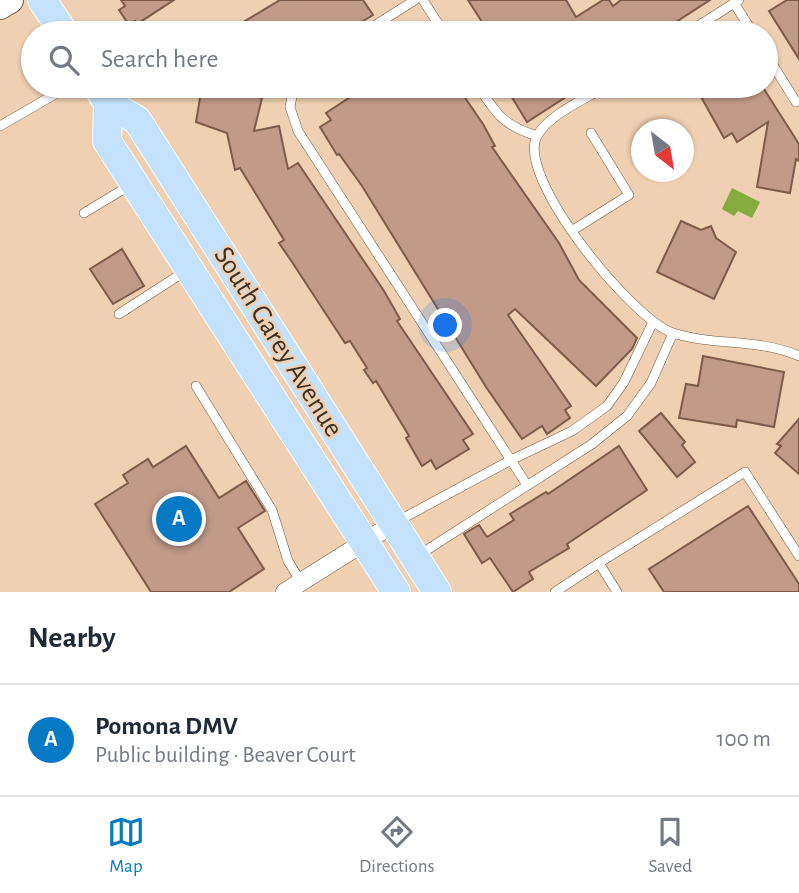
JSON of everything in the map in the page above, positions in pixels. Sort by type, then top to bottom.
[{"type":"main road","points":[[42,0],[56,21]]},
{"type":"main road","name":"South Garey Avenue","points":[[103,98],[107,141],[396,592]]},
{"type":"main road","name":"South Garey Avenue","points":[[108,98],[137,120],[437,592]]},
{"type":"street","points":[[0,6],[10,0]]},
{"type":"street","points":[[285,592],[393,524]]},
{"type":"lane","points":[[382,21],[415,0]]},
{"type":"lane","points":[[423,0],[436,21]]},
{"type":"lane","points":[[706,21],[736,2],[746,21]]},
{"type":"lane","points":[[778,73],[796,102]]},
{"type":"lane","points":[[0,127],[49,98]]},
{"type":"lane","points":[[292,98],[290,107],[298,131],[527,485]]},
{"type":"lane","points":[[486,98],[498,117],[514,129],[537,136]]},
{"type":"lane","points":[[587,98],[552,120],[537,136],[534,154],[539,178],[600,270],[653,322],[673,333],[774,347],[799,356]]},
{"type":"lane","points":[[573,230],[629,195],[591,133]]},
{"type":"lane","points":[[84,213],[133,183]]},
{"type":"lane","points":[[118,314],[188,269]]},
{"type":"lane","points":[[393,524],[511,460],[572,431],[607,406],[624,382],[653,322]]},
{"type":"lane","points":[[414,558],[592,444],[627,416],[651,383],[673,333]]},
{"type":"lane","points":[[196,386],[272,510],[288,561],[301,582]]},
{"type":"lane","points":[[555,592],[745,472],[799,556]]},
{"type":"lane","points":[[599,564],[617,592]]},
{"type":"shaded area","points":[[732,188],[760,202],[752,218],[738,211],[734,216],[722,209]]},
{"type":"building","points":[[121,0],[174,0],[142,21],[126,21],[119,10],[125,6]]},
{"type":"building","points":[[280,0],[363,0],[373,15],[363,21],[245,21]]},
{"type":"building","points":[[468,0],[566,0],[576,17],[603,0],[609,0],[613,6],[621,0],[710,0],[678,21],[481,21]]},
{"type":"building","points":[[787,0],[799,0],[799,59],[778,25],[778,21],[769,11]]},
{"type":"building","points":[[200,98],[262,98],[254,131],[279,126],[288,169],[298,163],[384,291],[400,319],[397,321],[473,434],[463,440],[469,449],[436,469],[431,460],[422,466],[406,438],[409,436],[376,381],[373,383],[350,341],[345,343],[279,243],[284,240],[240,168],[235,170],[227,133],[196,122]]},
{"type":"building","points":[[349,98],[465,98],[495,146],[492,147],[559,243],[579,280],[637,338],[632,349],[596,386],[515,309],[508,315],[571,406],[565,410],[570,418],[547,434],[542,426],[522,439],[486,387],[362,186],[339,154],[337,155],[320,127],[331,120],[326,113]]},
{"type":"building","points":[[512,98],[564,98],[527,122]]},
{"type":"building","points":[[702,98],[770,98],[799,144],[799,161],[796,159],[790,193],[757,187],[768,122],[737,142],[732,133],[724,138]]},
{"type":"building","points":[[681,221],[701,230],[711,226],[716,238],[736,252],[714,299],[657,272]]},
{"type":"building","points":[[122,249],[144,286],[113,304],[90,269]]},
{"type":"building","points":[[703,356],[784,372],[774,427],[737,420],[736,427],[679,418],[686,384],[698,386]]},
{"type":"building","points":[[661,413],[685,442],[682,445],[695,462],[677,477],[639,431]]},
{"type":"building","points":[[799,419],[799,474],[775,453],[781,446],[777,444]]},
{"type":"building","points":[[186,446],[219,498],[246,481],[265,511],[238,528],[264,569],[229,592],[151,592],[95,504],[128,483],[123,475],[148,459],[153,467]]},
{"type":"building","points":[[619,446],[647,490],[567,544],[569,548],[529,572],[533,579],[513,592],[490,558],[482,563],[464,534],[479,525],[487,537],[514,520],[510,514],[546,492],[548,494]]},
{"type":"building","points":[[748,506],[799,584],[799,592],[664,592],[649,569]]},
{"type":"place","name":"Pomona DMV","points":[[179,519]]}]
